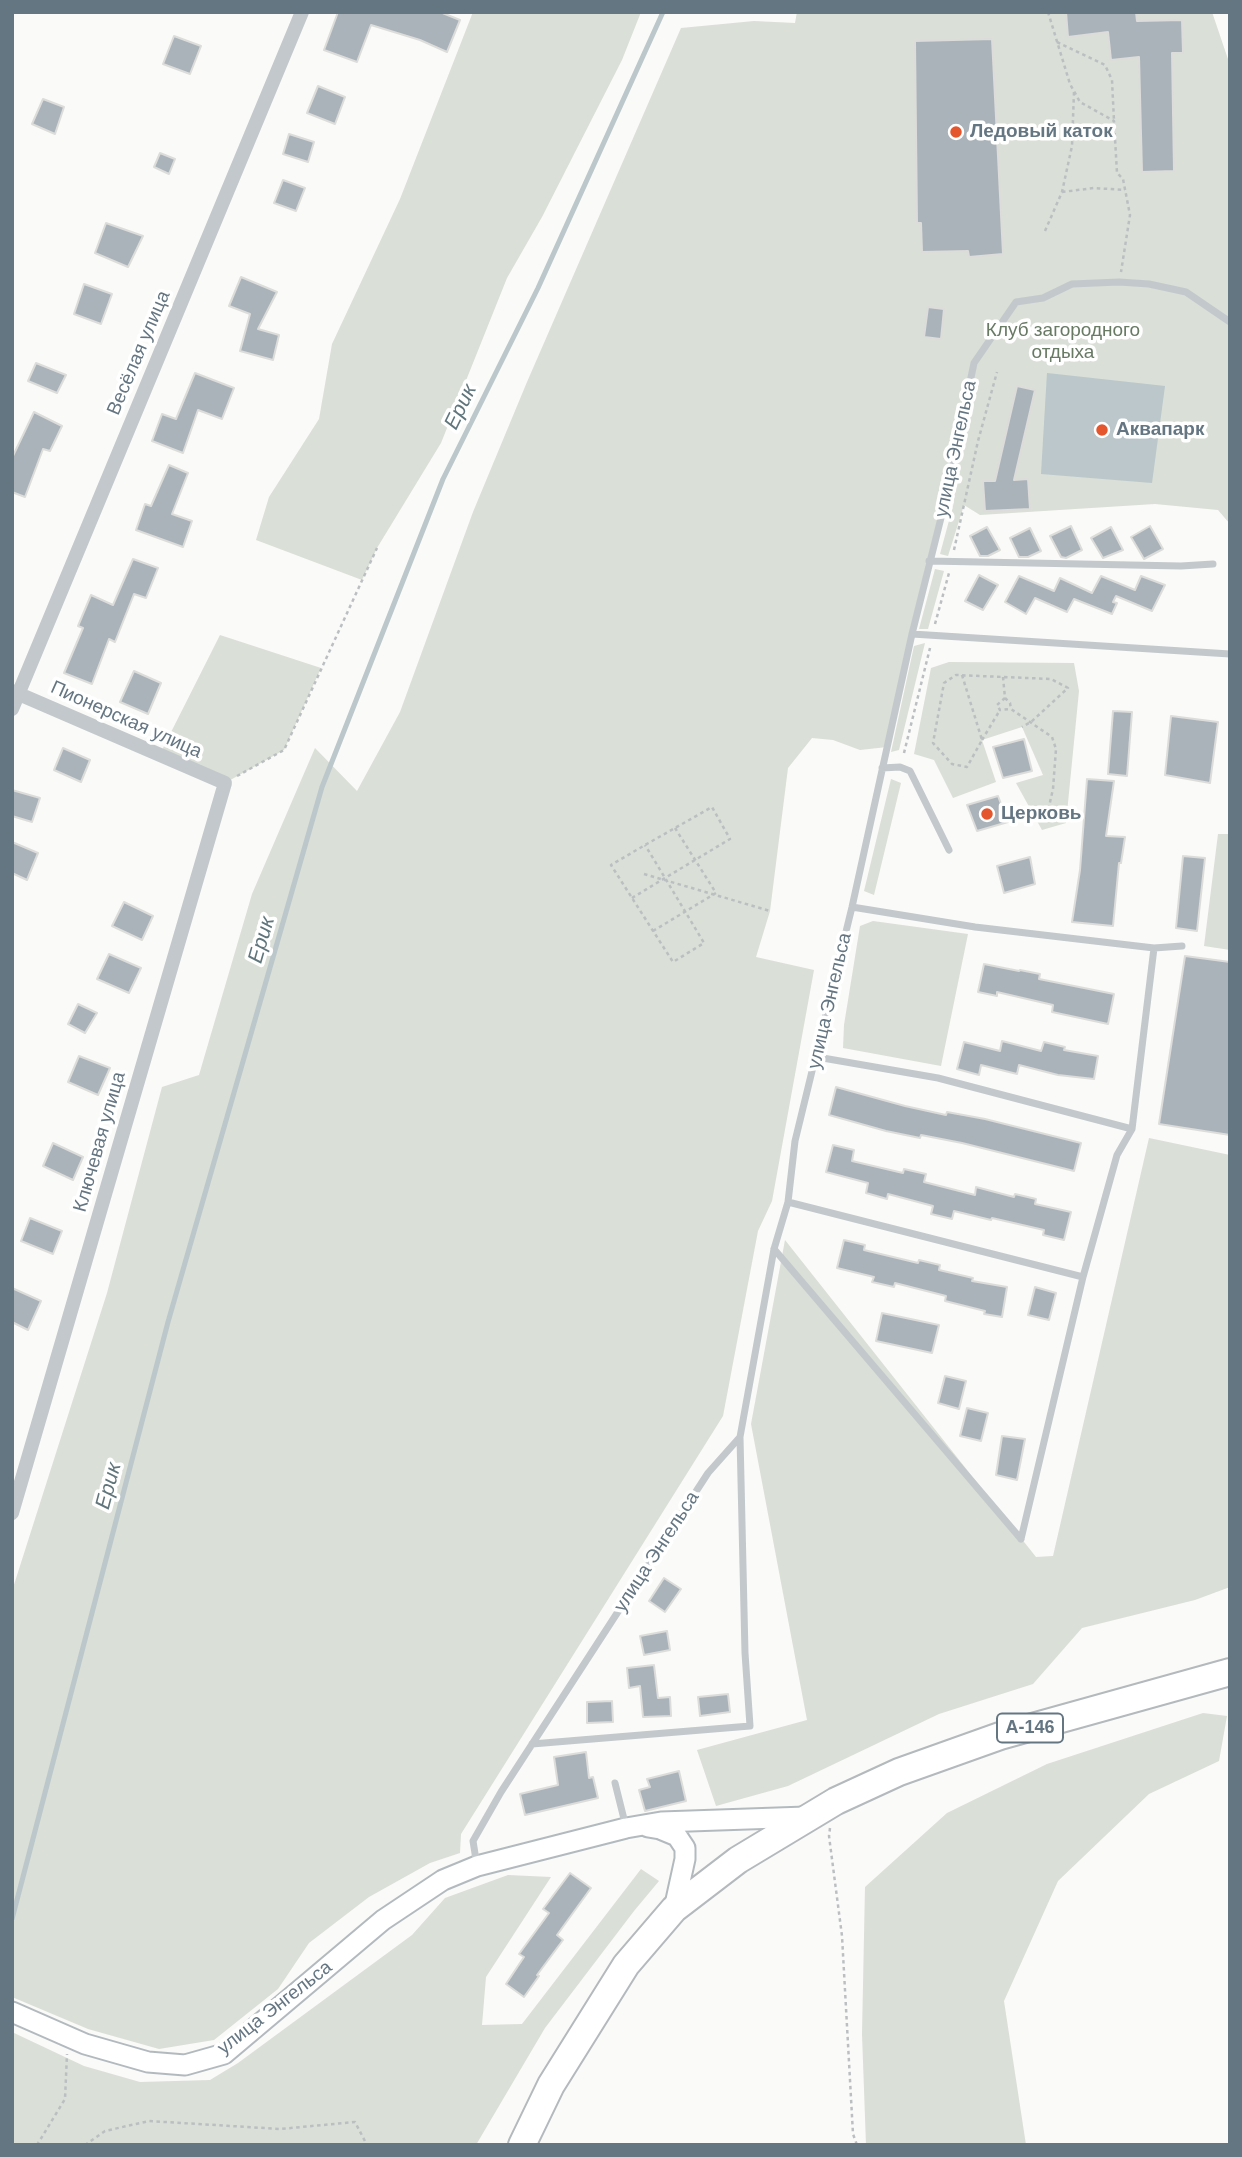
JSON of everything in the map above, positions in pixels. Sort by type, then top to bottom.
[{"type":"highway","name":"А-146","points":[[522,2145],[551,2085],[619,1975],[674,1909],[738,1860],[835,1801],[899,1772],[1000,1736],[1230,1672]]},
{"type":"street","name":"Весёлая улица","points":[[12,709],[15,693],[302,12]]},
{"type":"street","name":"Пионерская улица","points":[[15,693],[225,783]]},
{"type":"street","name":"Ключевая улица","points":[[12,1513],[225,783]]},
{"type":"street","name":"улица Энгельса","points":[[12,2012],[85,2044],[148,2062],[185,2065],[224,2054],[383,1920],[443,1880],[477,1866],[631,1827],[661,1822],[806,1817]]},
{"type":"street","name":"улица Энгельса","points":[[631,1827],[660,1829],[677,1836],[685,1847],[674,1909]]},
{"type":"lane","name":"улица Энгельса","points":[[477,1866],[473,1841],[532,1744],[708,1473],[740,1437],[774,1249],[788,1202],[795,1141],[852,907],[975,363],[993,332],[1016,302],[1043,298],[1072,284],[1149,284],[1185,292],[1230,321]]},
{"type":"lane","points":[[929,561],[1213,564]]},
{"type":"lane","points":[[912,634],[1230,654]]},
{"type":"lane","points":[[882,768],[900,766],[910,771],[950,849]]},
{"type":"lane","points":[[852,907],[975,927],[1154,947],[1182,946]]},
{"type":"lane","points":[[774,1249],[1021,1539],[1083,1277],[1117,1155],[1132,1129],[1154,947]]},
{"type":"lane","points":[[817,1056],[938,1078],[1132,1129]]},
{"type":"lane","points":[[788,1202],[1083,1277]]},
{"type":"lane","points":[[532,1744],[751,1726],[745,1653],[740,1437]]},
{"type":"lane","points":[[615,1783],[631,1827]]},
{"type":"path","points":[[1048,12],[1070,85],[1080,102],[1114,121]]},
{"type":"path","points":[[1057,42],[1105,65],[1112,80],[1117,173],[1124,179],[1130,215],[1119,282]]},
{"type":"path","points":[[1045,231],[1062,192],[1072,146],[1074,91]]},
{"type":"path","points":[[1062,192],[1094,188],[1125,190]]},
{"type":"path","points":[[225,783],[284,750],[377,548]]},
{"type":"path","points":[[1000,710],[967,767],[953,764],[933,743],[944,683],[956,675],[1051,679],[1068,688],[1022,727]]},
{"type":"path","points":[[962,675],[982,740]]},
{"type":"path","points":[[1003,677],[1005,698],[1011,709]]},
{"type":"path","points":[[1000,710],[997,705],[1005,698]]},
{"type":"path","points":[[1000,710],[1011,709],[1031,722],[1052,737],[1056,749],[1053,789],[1048,811],[1032,811]]},
{"type":"path","points":[[632,898],[665,878],[730,839],[712,807],[611,864],[632,898],[673,962],[704,943],[665,878],[645,845]]},
{"type":"path","points":[[675,828],[716,893]]},
{"type":"path","points":[[643,874],[665,878],[769,911]]},
{"type":"path","points":[[653,931],[716,893]]},
{"type":"path","points":[[835,1801],[829,1836],[842,1936],[852,2134],[857,2145]]},
{"type":"path","points":[[37,2145],[65,2099],[68,2036]]},
{"type":"path","points":[[85,2145],[105,2131],[149,2121],[280,2129],[355,2122],[367,2145]]},
{"type":"green space","points":[[473,12],[641,12],[622,60],[542,217],[507,278],[441,443],[377,548],[362,580],[256,540],[269,497],[319,419],[332,344],[400,199]]},
{"type":"green space","name":"Клуб загородного отдыха","points":[[797,12],[1212,12],[1230,65],[1230,524],[1218,510],[1155,504],[980,515],[964,505],[948,556],[940,554],[954,502],[948,495],[887,747],[860,750],[833,740],[812,738],[788,768],[770,911],[756,957],[814,970],[772,1201],[758,1231],[723,1416],[461,1834],[460,1853],[430,1863],[369,1897],[309,1943],[278,1989],[214,2040],[159,2049],[88,2029],[12,1997],[12,1591],[107,1293],[162,1087],[199,1075],[252,894],[315,748],[357,791],[400,712],[473,512],[681,28],[754,21],[795,23]]},
{"type":"green space","points":[[935,569],[944,571],[928,629],[919,629]]},
{"type":"green space","points":[[220,635],[321,668],[284,750],[225,783],[159,756]]},
{"type":"green space","points":[[925,643],[899,750],[891,752],[914,646]]},
{"type":"green space","points":[[949,662],[1074,663],[1079,691],[1066,823],[1042,830],[1016,783],[1043,775],[1022,727],[982,740],[996,782],[953,798],[934,760],[914,754],[931,668]]},
{"type":"green space","points":[[891,779],[901,783],[874,895],[864,891]]},
{"type":"green space","points":[[1218,834],[1230,834],[1230,950],[1204,946]]},
{"type":"green space","points":[[873,921],[968,934],[941,1066],[843,1048],[844,1025],[860,926]]},
{"type":"green space","points":[[1149,1138],[1230,1155],[1230,1587],[1195,1600],[1082,1628],[1033,1684],[939,1714],[788,1786],[716,1806],[697,1750],[807,1720],[751,1424],[785,1240],[1036,1557],[1053,1556]]},
{"type":"green space","points":[[1203,1713],[1227,1716],[1219,1761],[1149,1794],[1058,1881],[1004,2001],[1026,2145],[866,2145],[862,2034],[865,1887],[947,1813],[1047,1764]]},
{"type":"green space","points":[[641,1869],[659,1881],[545,2028],[476,2145],[12,2145],[12,2032],[84,2066],[140,2082],[210,2080],[238,2063],[412,1935],[445,1898],[508,1875],[551,1877],[486,1977],[482,2025],[522,2024]]},
{"type":"shaded area","name":"Аквапарк","points":[[1047,373],[1165,386],[1152,483],[1041,474]]},
{"type":"building","points":[[338,12],[440,12],[460,20],[447,52],[420,40],[371,25],[357,62],[324,50]]},
{"type":"building","points":[[1066,12],[1136,12],[1137,21],[1182,20],[1183,53],[1172,53],[1174,171],[1142,172],[1139,57],[1111,60],[1108,32],[1068,37]]},
{"type":"building","points":[[174,36],[201,46],[190,74],[163,64]]},
{"type":"building","name":"Ледовый каток","points":[[992,39],[1003,254],[969,257],[968,251],[922,252],[921,223],[917,223],[915,41]]},
{"type":"building","points":[[318,86],[345,97],[335,124],[307,113]]},
{"type":"building","points":[[43,99],[64,107],[55,134],[32,124]]},
{"type":"building","points":[[289,134],[314,142],[308,162],[283,154]]},
{"type":"building","points":[[160,153],[175,159],[169,174],[154,167]]},
{"type":"building","points":[[283,180],[305,188],[296,211],[274,203]]},
{"type":"building","points":[[106,223],[143,236],[128,267],[95,253]]},
{"type":"building","points":[[241,277],[277,292],[258,329],[279,335],[273,360],[240,351],[250,314],[229,306]]},
{"type":"building","points":[[84,284],[112,294],[101,324],[74,314]]},
{"type":"building","points":[[928,307],[944,309],[941,339],[924,337]]},
{"type":"building","points":[[36,363],[66,375],[57,393],[28,381]]},
{"type":"building","points":[[195,373],[234,388],[222,419],[198,410],[183,453],[152,441],[162,414],[176,419]]},
{"type":"building","points":[[1017,386],[1035,390],[1014,480],[1028,479],[1030,509],[985,511],[983,481],[995,481]]},
{"type":"building","points":[[34,412],[62,426],[50,451],[43,449],[25,497],[12,492],[12,458]]},
{"type":"building","points":[[169,465],[188,473],[172,514],[192,521],[183,547],[136,530],[145,504],[151,506]]},
{"type":"building","points":[[1071,526],[1082,550],[1066,558],[1061,557],[1050,536]]},
{"type":"building","points":[[1150,526],[1163,549],[1144,559],[1131,537]]},
{"type":"building","points":[[987,527],[1000,550],[988,556],[980,556],[970,536]]},
{"type":"building","points":[[1111,527],[1123,550],[1103,558],[1091,538]]},
{"type":"building","points":[[1030,528],[1041,551],[1028,557],[1019,557],[1010,538]]},
{"type":"building","points":[[133,559],[158,568],[146,598],[134,594],[115,642],[109,639],[92,684],[64,673],[83,628],[78,626],[91,595],[113,605]]},
{"type":"building","points":[[979,575],[998,585],[983,610],[965,601]]},
{"type":"building","points":[[1019,576],[1054,591],[1060,578],[1092,593],[1101,576],[1135,590],[1141,576],[1165,585],[1152,611],[1116,596],[1113,602],[1117,603],[1112,614],[1074,599],[1067,612],[1035,598],[1026,614],[1005,602]]},
{"type":"building","points":[[134,671],[161,683],[148,714],[120,702]]},
{"type":"building","points":[[1113,711],[1132,712],[1127,776],[1108,774]]},
{"type":"building","points":[[1171,716],[1218,722],[1210,783],[1165,775]]},
{"type":"building","points":[[1024,739],[1032,771],[1003,778],[993,747]]},
{"type":"building","points":[[63,748],[90,760],[81,782],[54,770]]},
{"type":"building","points":[[1087,779],[1114,781],[1106,836],[1125,837],[1119,863],[1113,926],[1072,922],[1080,870]]},
{"type":"building","points":[[12,790],[40,798],[32,822],[12,816]]},
{"type":"building","name":"Церковь","points":[[998,796],[1008,822],[977,831],[967,805]]},
{"type":"building","points":[[12,842],[38,853],[27,880],[12,873]]},
{"type":"building","points":[[1183,856],[1205,858],[1197,931],[1176,928]]},
{"type":"building","points":[[1030,857],[1035,884],[1004,893],[997,866]]},
{"type":"building","points":[[124,902],[153,916],[142,940],[112,926]]},
{"type":"building","points":[[109,954],[141,968],[129,993],[97,979]]},
{"type":"building","points":[[1185,956],[1230,962],[1230,1135],[1159,1124]]},
{"type":"building","points":[[984,964],[1040,974],[1039,979],[1114,994],[1108,1024],[1052,1012],[1053,1005],[997,992],[997,996],[978,992]]},
{"type":"building","points":[[78,1004],[97,1013],[85,1033],[68,1024]]},
{"type":"building","points":[[1002,1041],[1041,1051],[1044,1042],[1065,1047],[1064,1050],[1098,1056],[1094,1079],[1058,1075],[1019,1065],[1017,1074],[981,1065],[979,1075],[957,1069],[964,1042],[1000,1051]]},
{"type":"building","points":[[79,1056],[110,1068],[98,1095],[68,1082]]},
{"type":"building","points":[[836,1087],[905,1106],[946,1115],[947,1112],[985,1119],[1081,1143],[1074,1171],[962,1143],[886,1131],[829,1115]]},
{"type":"building","points":[[53,1143],[83,1157],[73,1180],[43,1166]]},
{"type":"building","points":[[833,1145],[854,1150],[852,1161],[903,1173],[904,1169],[926,1174],[924,1182],[975,1195],[976,1187],[1014,1197],[1015,1194],[1036,1199],[1035,1204],[1071,1212],[1064,1240],[1043,1235],[1044,1230],[992,1218],[991,1220],[954,1211],[952,1219],[931,1214],[933,1206],[888,1194],[887,1199],[866,1193],[868,1183],[826,1172]]},
{"type":"building","points":[[30,1218],[62,1231],[53,1254],[21,1241]]},
{"type":"building","points":[[844,1240],[865,1245],[864,1250],[918,1263],[919,1260],[940,1265],[939,1270],[973,1278],[972,1281],[1007,1287],[1002,1317],[945,1301],[946,1296],[895,1283],[894,1287],[872,1282],[874,1277],[837,1268]]},
{"type":"building","points":[[1035,1287],[1056,1293],[1049,1320],[1028,1315]]},
{"type":"building","points":[[12,1288],[41,1301],[28,1330],[12,1322]]},
{"type":"building","points":[[882,1313],[939,1325],[932,1353],[876,1341]]},
{"type":"building","points":[[945,1376],[966,1381],[959,1409],[938,1403]]},
{"type":"building","points":[[967,1408],[988,1413],[981,1441],[960,1436]]},
{"type":"building","points":[[1002,1436],[1025,1439],[1017,1480],[996,1475]]},
{"type":"building","points":[[664,1578],[681,1589],[665,1612],[649,1601]]},
{"type":"building","points":[[667,1631],[670,1650],[644,1655],[640,1636]]},
{"type":"building","points":[[654,1665],[658,1698],[670,1697],[671,1716],[643,1717],[640,1686],[629,1688],[627,1668]]},
{"type":"building","points":[[728,1694],[730,1712],[700,1716],[698,1697]]},
{"type":"building","points":[[612,1701],[613,1722],[587,1723],[587,1702]]},
{"type":"building","points":[[586,1752],[589,1778],[593,1777],[598,1798],[525,1815],[520,1794],[558,1785],[554,1757]]},
{"type":"building","points":[[679,1771],[686,1801],[645,1811],[639,1790],[650,1787],[647,1779]]},
{"type":"building","points":[[570,1873],[591,1888],[557,1935],[563,1940],[524,1997],[506,1984],[524,1957],[519,1954],[549,1913],[543,1909]]},
{"type":"waterway","name":"Ерик","points":[[12,1919],[168,1322],[322,787],[443,479],[538,288],[663,12]]},
{"type":"place","name":"Ледовый каток","points":[[956,132]]},
{"type":"place","name":"Аквапарк","points":[[1102,430]]},
{"type":"place","name":"Церковь","points":[[987,814]]}]
